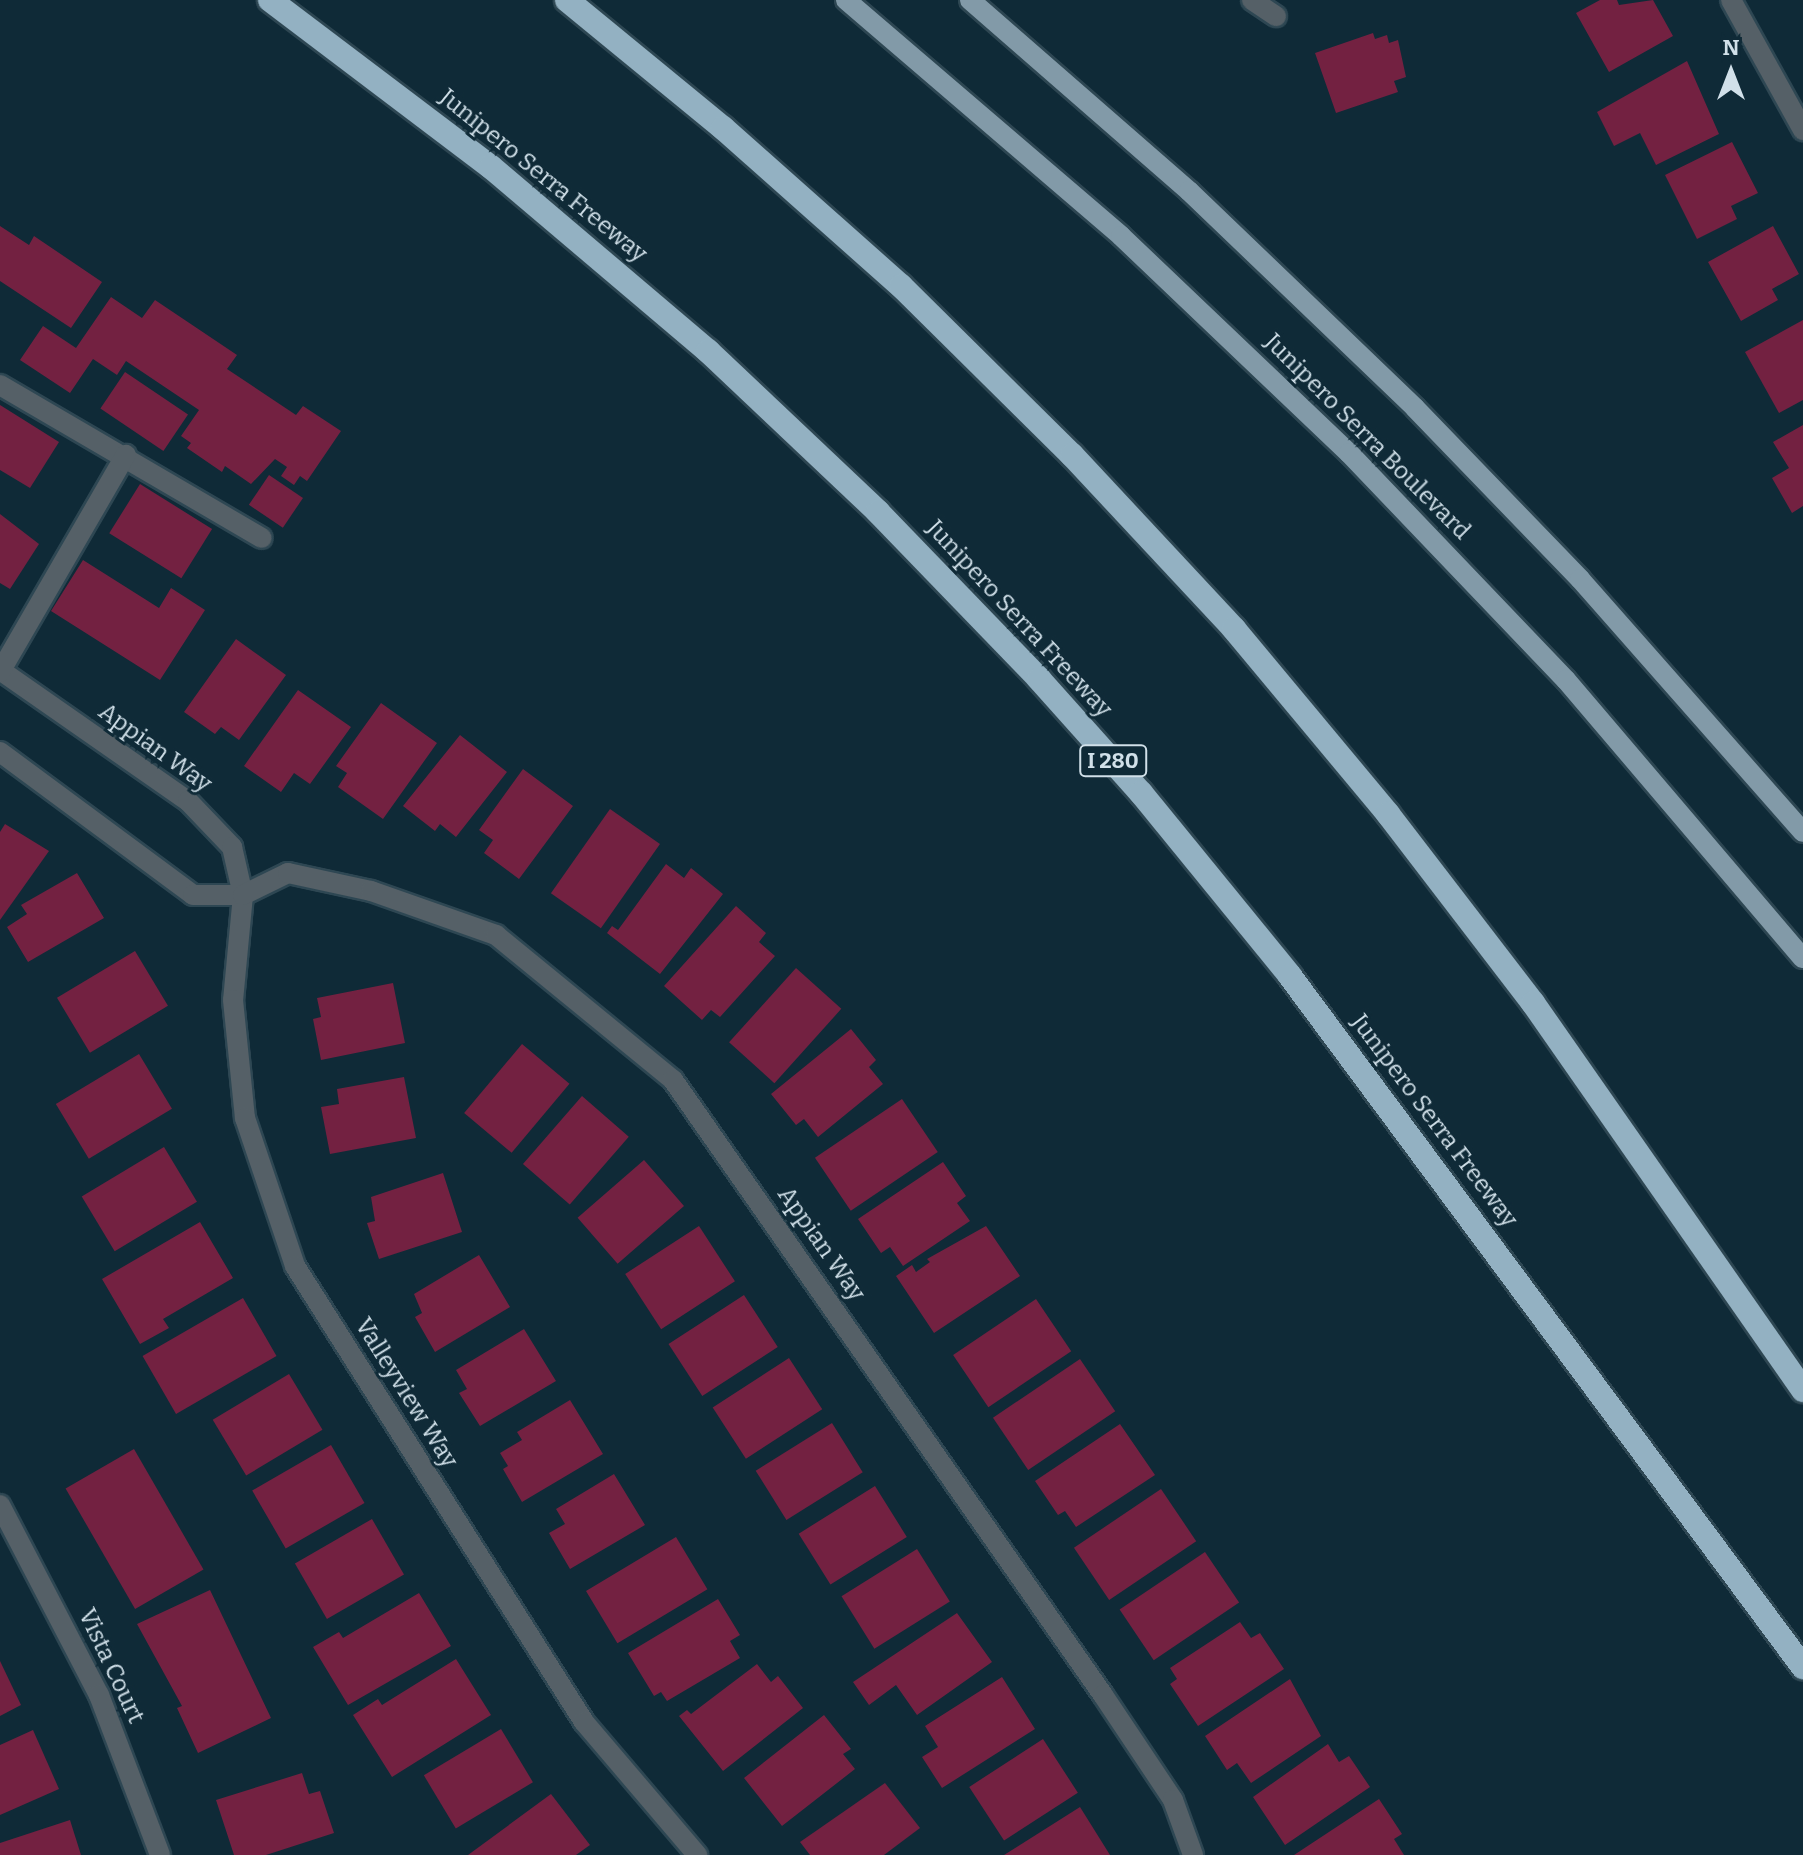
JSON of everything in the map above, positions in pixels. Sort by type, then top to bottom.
[{"type":"highway","name":"Junipero Serra Freeway","points":[[270,0],[491,167],[696,340],[878,512],[1039,679],[1141,793],[1290,976],[1803,1667]]},
{"type":"highway","points":[[567,0],[723,128],[901,286],[1072,455],[1234,629],[1388,814],[1533,1003],[1803,1390]]},
{"type":"main road","name":"Junipero Serra Boulevard","points":[[846,0],[1121,236],[1360,464],[1576,692],[1803,958]]},
{"type":"main road","points":[[970,0],[1178,181],[1404,397],[1580,579],[1803,832]]},
{"type":"street","points":[[1252,0],[1276,16]]},
{"type":"street","points":[[1731,0],[1803,130]]},
{"type":"street","points":[[1784,96],[1803,86]]},
{"type":"street","points":[[0,385],[126,455],[262,538]]},
{"type":"street","points":[[0,671],[126,455]]},
{"type":"street","name":"Appian Way","points":[[0,671],[188,801],[232,847],[243,895]]},
{"type":"street","name":"Appian Way","points":[[0,752],[193,895],[243,895],[288,873],[371,891],[496,935],[673,1080],[1103,1695],[1173,1800],[1193,1855]]},
{"type":"street","name":"Valleyview Way","points":[[243,895],[233,1000],[245,1118],[295,1266],[584,1722],[697,1855]]},
{"type":"street","name":"Vista Court","points":[[0,1505],[99,1695],[160,1855]]},
{"type":"building","points":[[1600,0],[1617,0],[1619,5],[1653,0],[1673,36],[1609,72],[1576,13]]},
{"type":"building","points":[[1373,33],[1375,39],[1387,35],[1389,43],[1398,40],[1406,77],[1394,81],[1398,92],[1336,113],[1315,53]]},
{"type":"building","points":[[1687,61],[1719,134],[1656,165],[1640,133],[1614,146],[1597,112]]},
{"type":"building","points":[[1732,142],[1758,193],[1731,206],[1737,219],[1697,239],[1665,175]]},
{"type":"building","points":[[0,226],[29,245],[34,236],[102,282],[71,328],[0,281]]},
{"type":"building","points":[[1773,226],[1799,274],[1772,289],[1778,300],[1741,321],[1708,262]]},
{"type":"building","points":[[111,297],[142,318],[155,300],[237,355],[227,369],[296,415],[303,406],[341,431],[307,481],[300,476],[294,485],[281,476],[287,467],[275,459],[251,484],[225,466],[222,472],[187,448],[191,443],[181,436],[199,410],[126,361],[117,375],[93,359],[70,393],[20,360],[43,326],[76,348]]},
{"type":"building","points":[[1803,320],[1803,400],[1779,413],[1745,352]]},
{"type":"building","points":[[125,372],[188,414],[163,451],[100,408]]},
{"type":"building","points":[[0,405],[59,442],[30,488],[0,470]]},
{"type":"building","points":[[1803,425],[1803,506],[1792,513],[1772,478],[1789,468],[1773,442]]},
{"type":"building","points":[[269,475],[303,498],[283,528],[249,505]]},
{"type":"building","points":[[140,484],[212,529],[181,578],[109,533]]},
{"type":"building","points":[[0,514],[39,544],[10,589],[0,583]]},
{"type":"building","points":[[83,560],[159,608],[171,588],[205,610],[160,680],[51,611]]},
{"type":"building","points":[[236,639],[286,675],[239,740],[221,727],[215,734],[184,712]]},
{"type":"building","points":[[298,690],[351,727],[310,784],[294,773],[281,792],[244,766]]},
{"type":"building","points":[[381,703],[437,743],[383,819],[338,787],[347,773],[336,766]]},
{"type":"building","points":[[460,735],[507,772],[456,837],[440,824],[435,831],[403,806]]},
{"type":"building","points":[[523,769],[573,806],[519,879],[484,853],[493,840],[479,830]]},
{"type":"building","points":[[610,809],[660,844],[601,928],[551,893]]},
{"type":"building","points":[[5,824],[49,851],[0,920],[0,832]]},
{"type":"building","points":[[666,864],[684,878],[691,868],[723,894],[660,974],[607,933],[612,926],[618,930]]},
{"type":"building","points":[[77,873],[104,918],[28,962],[7,927],[27,914],[21,905]]},
{"type":"building","points":[[736,906],[766,933],[759,942],[775,956],[720,1017],[711,1010],[702,1020],[664,986]]},
{"type":"building","points":[[135,951],[168,1006],[90,1053],[57,998]]},
{"type":"building","points":[[796,968],[841,1009],[774,1083],[729,1042]]},
{"type":"building","points":[[393,983],[405,1043],[321,1060],[313,1019],[321,1017],[317,998]]},
{"type":"building","points":[[851,1029],[876,1060],[869,1067],[883,1084],[818,1137],[804,1119],[796,1125],[771,1094]]},
{"type":"building","points":[[522,1044],[569,1084],[512,1153],[464,1113]]},
{"type":"building","points":[[139,1054],[172,1109],[89,1159],[56,1104]]},
{"type":"building","points":[[404,1077],[416,1138],[330,1154],[321,1107],[339,1104],[337,1089]]},
{"type":"building","points":[[582,1096],[629,1137],[570,1205],[523,1164]]},
{"type":"building","points":[[902,1099],[938,1152],[851,1211],[815,1158]]},
{"type":"building","points":[[164,1147],[197,1202],[115,1251],[82,1196]]},
{"type":"building","points":[[644,1160],[684,1206],[618,1264],[578,1218]]},
{"type":"building","points":[[943,1162],[966,1196],[957,1203],[970,1221],[903,1266],[890,1247],[881,1253],[858,1219]]},
{"type":"building","points":[[443,1173],[462,1232],[379,1259],[367,1223],[375,1221],[371,1197]]},
{"type":"building","points":[[200,1222],[233,1278],[163,1319],[169,1328],[140,1344],[102,1279]]},
{"type":"building","points":[[699,1226],[735,1281],[661,1329],[625,1274]]},
{"type":"building","points":[[986,1226],[1020,1276],[934,1333],[896,1276],[912,1265],[916,1272],[930,1262],[927,1259]]},
{"type":"building","points":[[479,1255],[510,1307],[435,1352],[415,1317],[422,1313],[414,1294]]},
{"type":"building","points":[[744,1295],[778,1347],[702,1396],[669,1344]]},
{"type":"building","points":[[243,1298],[276,1356],[176,1414],[143,1356]]},
{"type":"building","points":[[1036,1299],[1071,1351],[988,1407],[953,1355]]},
{"type":"building","points":[[524,1329],[556,1381],[480,1426],[459,1393],[467,1389],[456,1370]]},
{"type":"building","points":[[789,1358],[822,1409],[746,1459],[713,1408]]},
{"type":"building","points":[[1080,1359],[1115,1411],[1028,1470],[993,1418]]},
{"type":"building","points":[[289,1374],[322,1430],[246,1476],[213,1420]]},
{"type":"building","points":[[570,1400],[603,1454],[522,1502],[503,1469],[508,1466],[500,1453],[522,1440],[517,1432]]},
{"type":"building","points":[[832,1423],[863,1472],[786,1520],[756,1471]]},
{"type":"building","points":[[1120,1424],[1155,1475],[1076,1527],[1065,1511],[1058,1515],[1035,1481]]},
{"type":"building","points":[[331,1445],[364,1503],[286,1549],[252,1490]]},
{"type":"building","points":[[134,1449],[204,1569],[135,1609],[66,1488]]},
{"type":"building","points":[[614,1474],[645,1525],[570,1569],[549,1533],[565,1524],[556,1509]]},
{"type":"building","points":[[875,1486],[907,1537],[830,1585],[799,1534]]},
{"type":"building","points":[[1161,1489],[1196,1541],[1109,1600],[1074,1548]]},
{"type":"building","points":[[372,1519],[404,1574],[327,1619],[295,1564]]},
{"type":"building","points":[[676,1537],[707,1589],[617,1643],[586,1591]]},
{"type":"building","points":[[917,1549],[950,1602],[874,1649],[842,1596]]},
{"type":"building","points":[[1205,1552],[1239,1603],[1154,1660],[1120,1610]]},
{"type":"building","points":[[210,1590],[271,1718],[198,1753],[177,1708],[182,1706],[137,1624]]},
{"type":"building","points":[[419,1593],[451,1646],[348,1705],[313,1647],[339,1632],[343,1638]]},
{"type":"building","points":[[718,1599],[740,1635],[730,1641],[740,1658],[667,1701],[661,1692],[654,1696],[628,1653]]},
{"type":"building","points":[[957,1613],[992,1662],[917,1715],[896,1685],[869,1705],[853,1682]]},
{"type":"building","points":[[1240,1622],[1251,1638],[1260,1633],[1284,1669],[1198,1726],[1170,1684],[1177,1679],[1170,1668]]},
{"type":"building","points":[[456,1659],[491,1715],[392,1777],[353,1715],[378,1699],[382,1705]]},
{"type":"building","points":[[0,1661],[21,1705],[0,1716]]},
{"type":"building","points":[[757,1664],[771,1682],[778,1676],[803,1708],[723,1771],[679,1716],[687,1710],[691,1714]]},
{"type":"building","points":[[1002,1677],[1035,1729],[942,1788],[922,1757],[938,1747],[925,1726]]},
{"type":"building","points":[[1290,1679],[1321,1736],[1251,1783],[1237,1763],[1227,1770],[1205,1736]]},
{"type":"building","points":[[824,1715],[851,1749],[843,1754],[855,1769],[782,1826],[744,1778]]},
{"type":"building","points":[[501,1729],[533,1782],[456,1828],[424,1775]]},
{"type":"building","points":[[33,1730],[59,1789],[0,1815],[0,1745]]},
{"type":"building","points":[[1043,1739],[1078,1793],[1004,1841],[969,1787]]},
{"type":"building","points":[[1328,1744],[1339,1762],[1349,1756],[1370,1787],[1285,1845],[1253,1797]]},
{"type":"building","points":[[302,1773],[309,1794],[320,1791],[334,1833],[266,1855],[234,1855],[216,1800]]},
{"type":"building","points":[[885,1783],[920,1828],[884,1855],[810,1855],[800,1842]]},
{"type":"building","points":[[551,1794],[590,1845],[576,1855],[468,1855]]},
{"type":"building","points":[[1379,1799],[1402,1834],[1394,1839],[1404,1855],[1294,1855]]},
{"type":"building","points":[[1080,1807],[1110,1855],[1004,1855]]},
{"type":"building","points":[[70,1820],[81,1855],[0,1855],[0,1843]]}]
